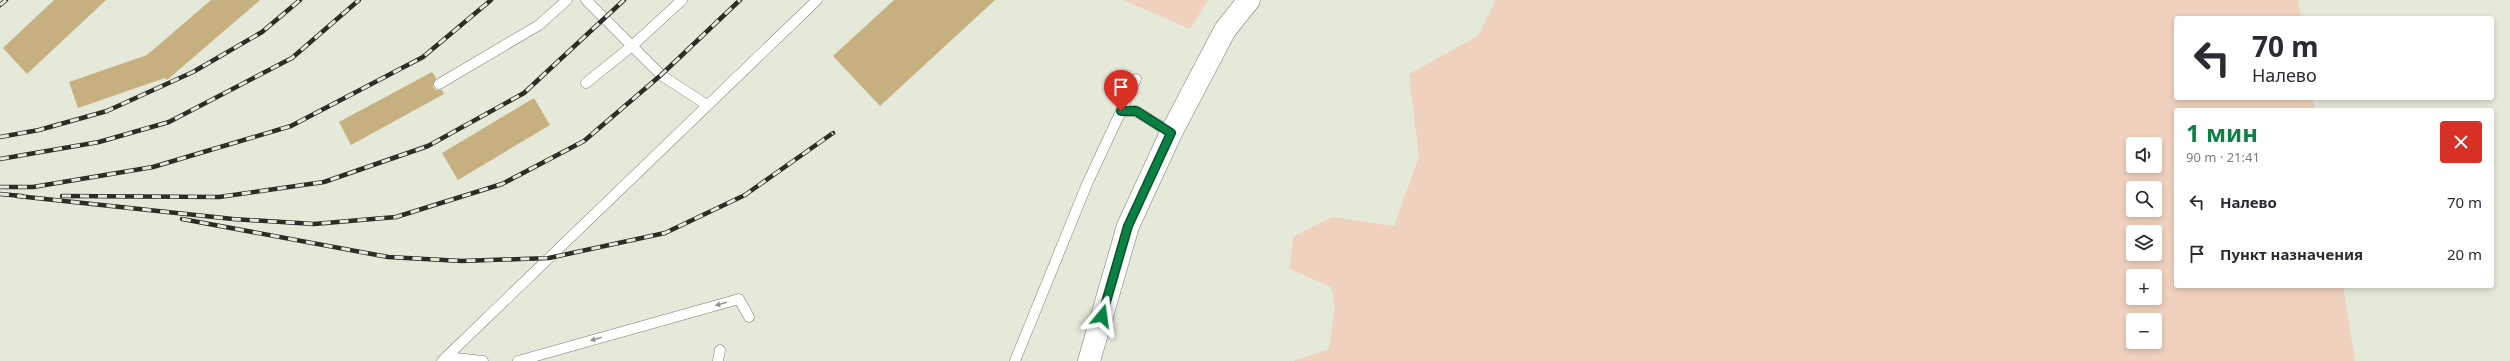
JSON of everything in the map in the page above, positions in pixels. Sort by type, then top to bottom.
[{"type":"street","points":[[1089,361],[1128,226],[1171,133],[1225,30],[1249,0]]},
{"type":"lane","points":[[439,84],[539,25],[567,0]]},
{"type":"lane","points":[[586,0],[661,75],[707,105]]},
{"type":"lane","points":[[586,83],[632,46],[682,0]]},
{"type":"lane","points":[[444,359],[817,0]]},
{"type":"lane","points":[[1015,361],[1084,191],[1136,79]]},
{"type":"lane","points":[[1121,111],[1136,111],[1171,133]]},
{"type":"lane","points":[[518,361],[739,299],[749,317]]},
{"type":"lane","points":[[718,361],[720,350]]},
{"type":"lane","points":[[444,359],[483,361]]},
{"type":"shaded area","points":[[1123,0],[1208,0],[1190,29]]},
{"type":"shaded area","points":[[1496,0],[2298,0],[2301,16],[2174,16],[2174,100],[2313,100],[2315,108],[2174,108],[2174,288],[2343,288],[2355,361],[1293,361],[1329,349],[1335,307],[1331,287],[1290,269],[1293,237],[1332,217],[1394,226],[1419,157],[1409,74],[1478,36]]},
{"type":"building","points":[[54,0],[106,0],[27,74],[3,48]]},
{"type":"building","points":[[211,0],[260,0],[167,80],[165,78],[78,108],[69,82],[147,55]]},
{"type":"building","points":[[894,0],[995,0],[880,106],[833,56]]},
{"type":"building","points":[[432,72],[436,78],[433,87],[436,90],[442,90],[444,94],[351,145],[339,122]]},
{"type":"building","points":[[534,98],[550,125],[458,180],[442,153]]},
{"type":"railway","points":[[0,5],[6,0]]},
{"type":"railway","points":[[0,137],[39,130],[107,111],[193,72],[262,32],[300,0]]},
{"type":"railway","points":[[0,159],[99,142],[169,122],[292,58],[359,0]]},
{"type":"railway","points":[[0,187],[33,187],[153,167],[291,126],[423,57],[491,0]]},
{"type":"railway","points":[[62,196],[219,197],[324,182],[428,146],[524,93],[624,0]]},
{"type":"railway","points":[[17,196],[233,219],[314,224],[396,217],[502,184],[584,141],[661,75],[740,0]]},
{"type":"railway","points":[[182,219],[388,257],[462,261],[549,258],[665,233],[745,195],[833,133]]},
{"type":"railway","points":[[0,194],[22,196]]},
{"type":"route","points":[[1102,316],[1128,226],[1171,133],[1136,111],[1121,111]]}]
